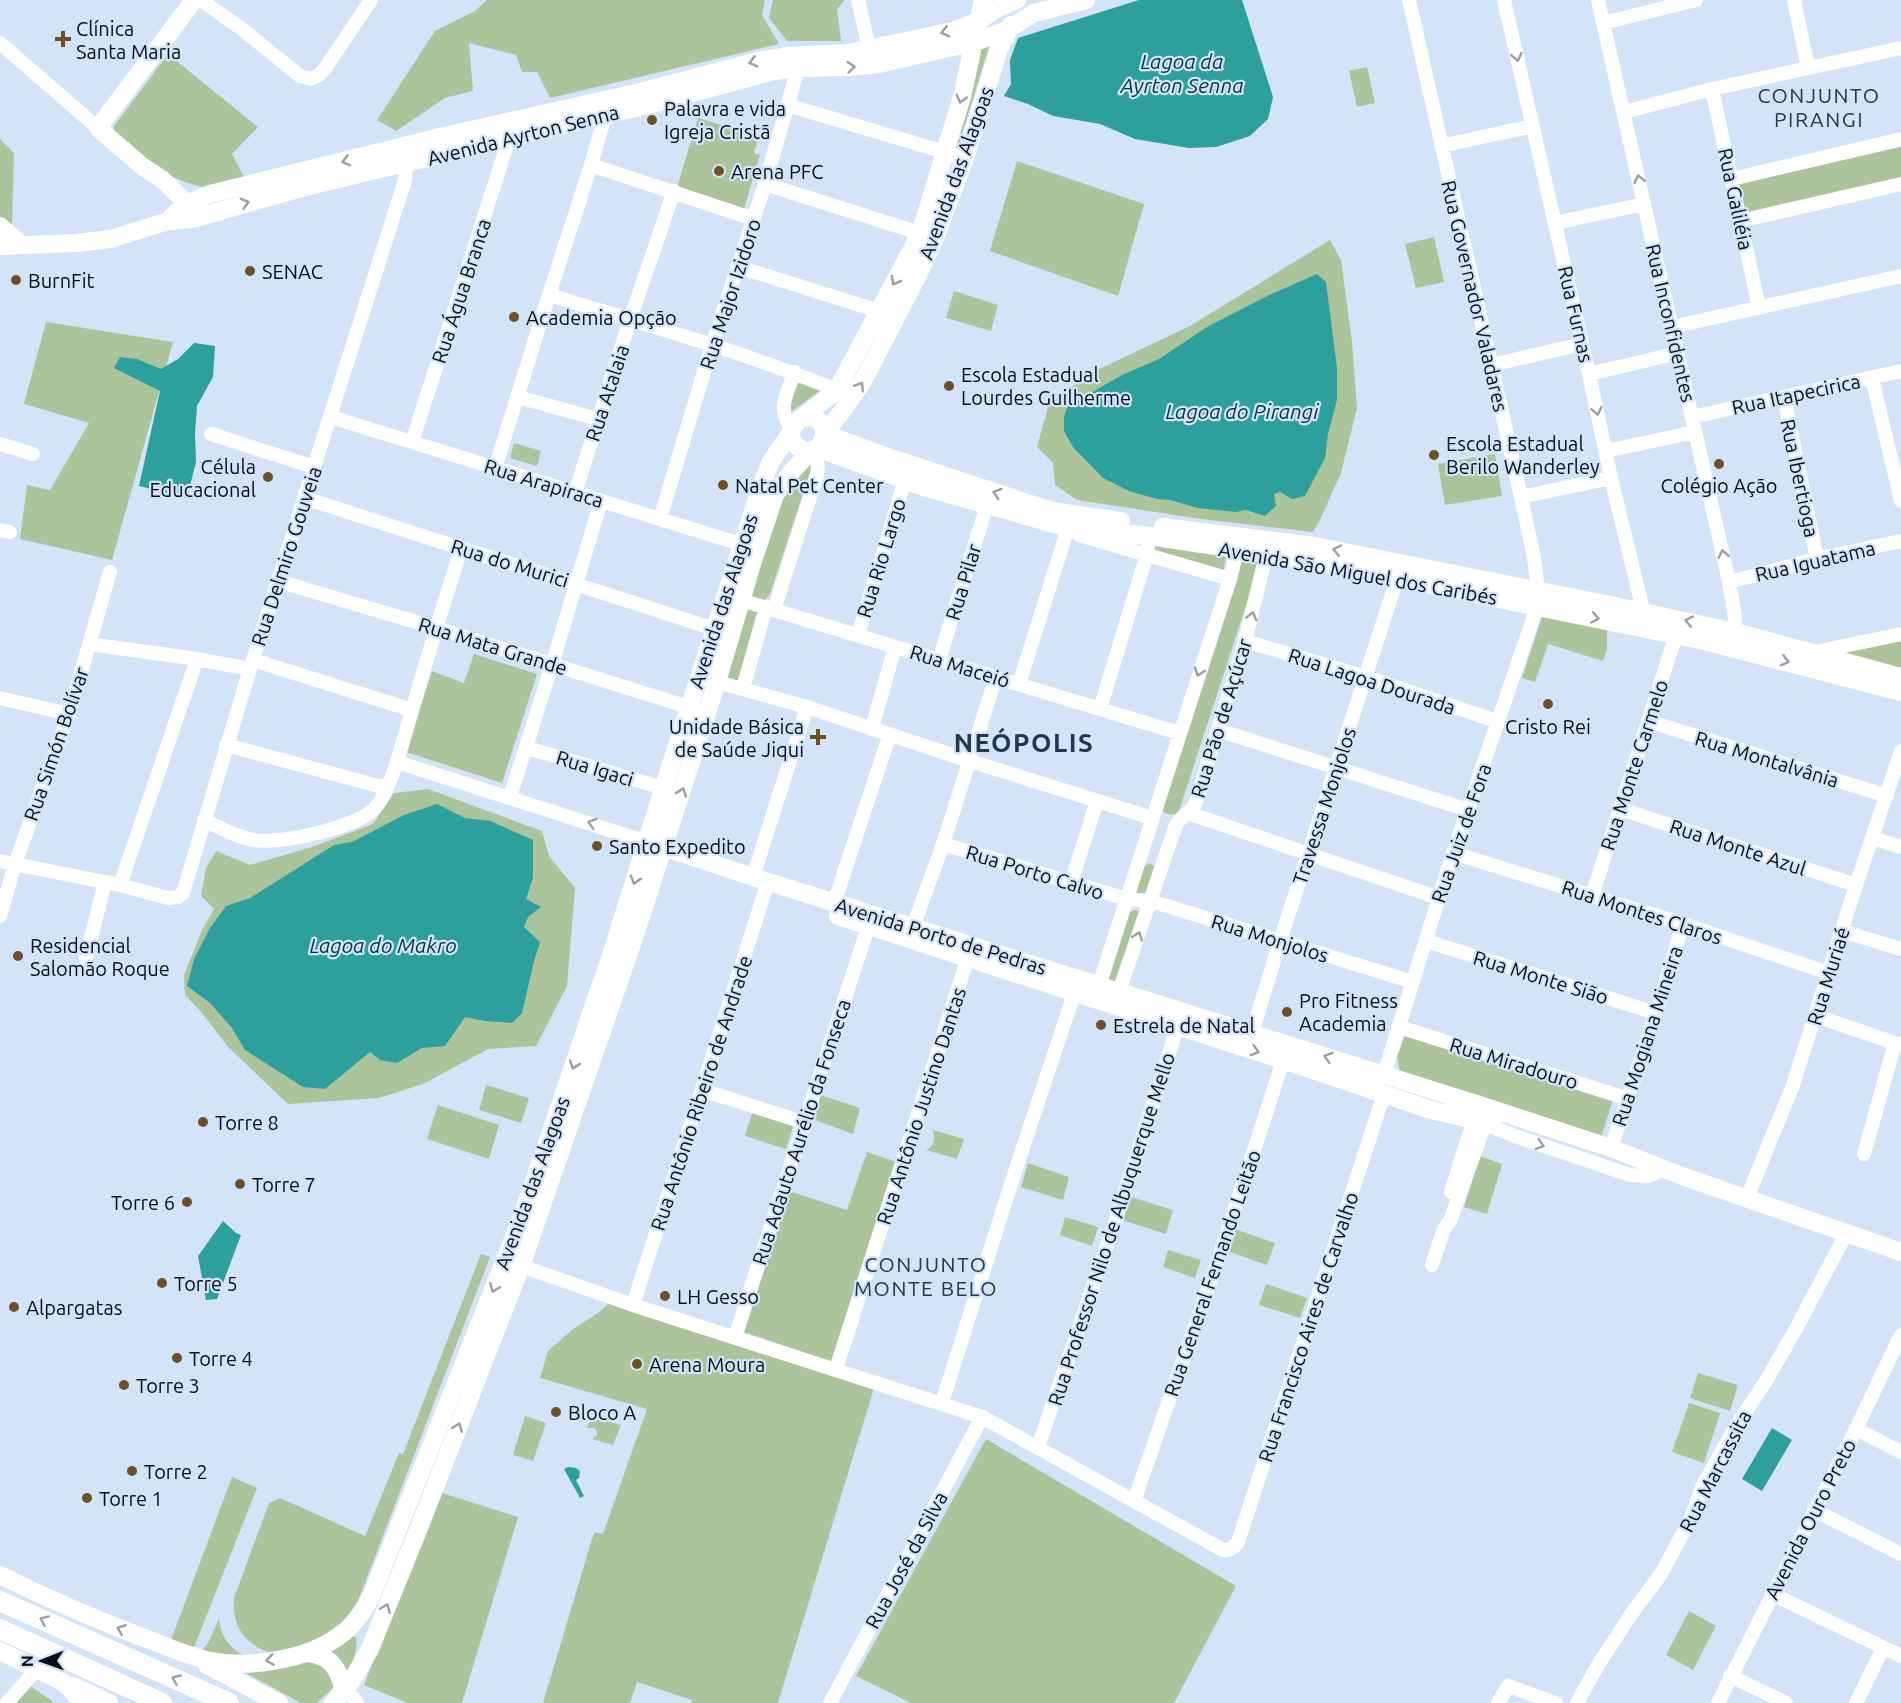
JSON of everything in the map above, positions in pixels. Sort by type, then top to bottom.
[{"type":"highway","points":[[0,1600],[230,1703]]},
{"type":"highway","points":[[0,1629],[162,1703]]},
{"type":"main road","points":[[194,0],[98,128],[142,166],[163,180],[187,204],[209,214]]},
{"type":"main road","name":"Avenida das Alagoas","points":[[345,1699],[363,1662],[421,1523],[521,1266],[521,1243],[627,906],[657,849],[663,788],[714,629],[749,546],[775,495],[793,470],[819,443],[863,381],[920,273],[945,152],[962,97],[975,42],[982,0]]},
{"type":"main road","name":"Avenida das Alagoas","points":[[0,1575],[120,1629],[195,1658],[224,1663],[250,1663],[309,1653],[344,1632],[358,1618],[373,1592],[420,1471],[521,1243],[610,1006],[632,944],[657,849],[717,682],[741,600],[749,546],[770,463],[794,426],[837,390],[879,311],[928,236],[965,158],[991,72],[1007,30],[1017,13],[1019,0]]},
{"type":"main road","name":"Avenida Ayrton Senna","points":[[0,246],[94,242],[118,237],[172,221],[192,219],[640,92],[762,60],[789,56],[849,54],[953,31],[1019,0]]},
{"type":"main road","name":"Avenida Ayrton Senna","points":[[172,221],[174,213],[187,204],[210,194],[509,139],[774,71],[879,64],[975,42],[1007,30],[1034,13],[1086,0]]},
{"type":"main road","points":[[613,113],[622,102],[636,97],[640,92]]},
{"type":"main road","points":[[163,180],[210,194]]},
{"type":"main road","points":[[0,226],[21,244]]},
{"type":"main road","points":[[807,417],[814,418],[819,422],[819,443],[807,451],[797,447],[794,443],[794,426],[807,417]]},
{"type":"main road","name":"Avenida São Miguel dos Caribés","points":[[819,443],[905,480],[948,485],[1060,512],[1239,542],[1268,546],[1315,546],[1538,599],[1733,640],[1901,692]]},
{"type":"main road","name":"Avenida São Miguel dos Caribés","points":[[819,443],[885,456],[987,505],[1067,530],[1148,545],[1239,542]]},
{"type":"main road","name":"Avenida São Miguel dos Caribés","points":[[1268,546],[1313,561],[1397,579],[1538,599]]},
{"type":"main road","name":"Avenida São Miguel dos Caribés","points":[[1645,620],[1676,635],[1733,640],[1813,652],[1901,678]]},
{"type":"main road","name":"Avenida Porto de Pedras","points":[[657,849],[762,884],[868,927],[970,952],[1286,1053],[1384,1094],[1448,1115],[1484,1120],[1611,1148],[1663,1169],[1901,1252]]},
{"type":"main road","name":"Avenida Porto de Pedras","points":[[762,884],[913,927],[970,952]]},
{"type":"main road","points":[[627,906],[629,915],[623,936],[632,944]]},
{"type":"main road","points":[[610,1006],[610,994],[622,957],[620,952],[613,949]]},
{"type":"main road","name":"Avenida Porto de Pedras","points":[[1077,986],[1100,985],[1119,991],[1180,1019],[1252,1034],[1286,1053],[1384,1074],[1484,1120]]},
{"type":"main road","points":[[420,1471],[411,1508],[414,1519],[421,1523]]},
{"type":"main road","points":[[344,1632],[357,1633],[364,1638],[363,1662]]},
{"type":"main road","points":[[0,1651],[109,1703]]},
{"type":"main road","points":[[309,1653],[322,1655],[332,1664],[340,1677],[345,1699]]},
{"type":"main road","points":[[195,1658],[279,1703]]},
{"type":"main road","points":[[63,1682],[84,1703]]},
{"type":"street","points":[[201,0],[300,76],[311,79],[326,68],[371,0]]},
{"type":"street","points":[[858,0],[867,39]]},
{"type":"street","name":"Rua Governador Valadares","points":[[1409,0],[1521,497],[1536,571],[1538,599]]},
{"type":"street","name":"Rua Furnas","points":[[1504,0],[1645,620]]},
{"type":"street","name":"Rua Inconfidentes","points":[[1598,0],[1729,582],[1733,640]]},
{"type":"street","points":[[1603,23],[1696,0]]},
{"type":"street","points":[[1794,0],[1808,68]]},
{"type":"street","points":[[0,43],[98,128]]},
{"type":"street","points":[[1624,112],[1712,89],[1901,48]]},
{"type":"street","name":"Rua Major Izidoro","points":[[660,519],[712,345],[765,184],[798,68]]},
{"type":"street","name":"Rua Galiléia","points":[[1712,89],[1759,308]]},
{"type":"street","points":[[787,105],[965,158]]},
{"type":"street","points":[[495,468],[591,165],[613,113]]},
{"type":"street","points":[[1441,146],[1533,126]]},
{"type":"street","name":"Rua Água Branca","points":[[412,442],[509,139]]},
{"type":"street","points":[[1732,179],[1901,139]]},
{"type":"street","name":"Rua Delmiro Gouveia","points":[[120,885],[174,898],[183,893],[226,745],[399,195],[397,178],[401,159]]},
{"type":"street","points":[[591,165],[754,219]]},
{"type":"street","points":[[765,184],[928,236]]},
{"type":"street","points":[[1740,221],[1901,184]]},
{"type":"street","name":"Rua Atalaia","points":[[575,493],[674,191]]},
{"type":"street","points":[[1555,223],[1644,204]]},
{"type":"street","points":[[739,267],[879,311]]},
{"type":"street","points":[[1672,327],[1901,276]]},
{"type":"street","points":[[549,295],[795,372],[837,390]]},
{"type":"street","points":[[1491,365],[1582,344]]},
{"type":"street","points":[[1589,374],[1678,353]]},
{"type":"street","name":"Rua Itapecirica","points":[[1692,417],[1901,371]]},
{"type":"street","points":[[794,426],[785,420],[783,414],[795,372]]},
{"type":"street","points":[[1872,378],[1901,501]]},
{"type":"street","points":[[518,397],[598,419]]},
{"type":"street","name":"Rua Ibertioga","points":[[1784,398],[1817,559]]},
{"type":"street","name":"Rua Arapiraca","points":[[331,417],[749,546]]},
{"type":"street","points":[[1606,451],[1695,432]]},
{"type":"street","points":[[211,434],[314,467]]},
{"type":"street","points":[[743,688],[818,475],[819,443]]},
{"type":"street","points":[[0,444],[33,454]]},
{"type":"street","points":[[1521,497],[1611,478]]},
{"type":"street","name":"Rua Rio Largo","points":[[858,635],[905,480]]},
{"type":"street","name":"Rua do Murici","points":[[305,498],[714,629]]},
{"type":"street","points":[[510,797],[527,748],[601,501]]},
{"type":"street","name":"Rua Pilar","points":[[939,660],[987,505]]},
{"type":"street","points":[[1019,684],[1067,530]]},
{"type":"street","name":"Rua Iguatama","points":[[1729,582],[1817,559],[1901,541]]},
{"type":"street","name":"Rua Pão de Açúcar","points":[[1100,985],[1230,579],[1239,542]]},
{"type":"street","points":[[1100,709],[1148,545]]},
{"type":"street","name":"Avenida São Miguel dos Caribés","points":[[1148,545],[1230,579]]},
{"type":"street","name":"Rua Pão de Açúcar","points":[[1119,991],[1176,825],[1195,805],[1245,642],[1268,546]]},
{"type":"street","points":[[204,820],[254,840],[275,841],[341,826],[362,819],[375,809],[387,788],[397,762],[461,549]]},
{"type":"street","name":"Rua Simón Bolívar","points":[[0,916],[15,864],[69,714],[110,572]]},
{"type":"street","name":"Travessa Monjolos","points":[[1252,1034],[1397,579]]},
{"type":"street","name":"Rua Mata Grande","points":[[278,581],[707,713]]},
{"type":"street","name":"Rua Juiz de Fora","points":[[1384,1074],[1453,853],[1499,722],[1538,599]]},
{"type":"street","name":"Rua Maceió","points":[[741,600],[1179,733]]},
{"type":"street","points":[[1813,652],[1901,634]]},
{"type":"street","name":"Rua Monte Carmelo","points":[[1592,896],[1676,635]]},
{"type":"street","name":"Rua Lagoa Dourada","points":[[1245,642],[1366,677],[1499,722]]},
{"type":"street","points":[[89,644],[251,665],[412,710]]},
{"type":"street","points":[[872,728],[895,647]]},
{"type":"street","points":[[0,861],[120,885],[197,659]]},
{"type":"street","points":[[699,677],[807,707],[1152,818]]},
{"type":"street","points":[[913,927],[943,844],[996,677]]},
{"type":"street","points":[[0,698],[69,714]]},
{"type":"street","name":"Rua Antônio Ribeiro de Andrade","points":[[633,1305],[702,1090],[762,884],[807,707]]},
{"type":"street","name":"Rua Montalvânia","points":[[1648,722],[1887,796]]},
{"type":"street","points":[[1218,730],[1468,810]]},
{"type":"street","points":[[834,903],[890,734]]},
{"type":"street","points":[[226,745],[387,788]]},
{"type":"street","name":"Rua Igaci","points":[[527,748],[663,788]]},
{"type":"street","name":"Rua Muriaé","points":[[1747,1198],[1790,1095],[1901,751]]},
{"type":"street","name":"Avenida Porto de Pedras","points":[[397,762],[510,797],[657,849]]},
{"type":"street","points":[[1071,883],[1096,801]]},
{"type":"street","name":"Rua Monte Azul","points":[[1620,809],[1856,885]]},
{"type":"street","points":[[1188,813],[1439,898]]},
{"type":"street","points":[[1873,838],[1901,847]]},
{"type":"street","name":"Rua Porto Calvo","points":[[943,844],[1127,899]]},
{"type":"street","points":[[1142,850],[1165,858]]},
{"type":"street","name":"Rua Montes Claros","points":[[1453,853],[1683,924],[1829,973]]},
{"type":"street","points":[[86,958],[105,882]]},
{"type":"street","name":"Rua Monjolos","points":[[1127,899],[1151,901],[1413,982]]},
{"type":"street","name":"Rua Mogiana Mineira","points":[[1611,1148],[1629,1099],[1683,924]]},
{"type":"street","name":"Rua Adauto Aurélio da Fonseca","points":[[735,1337],[868,927]]},
{"type":"street","points":[[1842,932],[1901,949]]},
{"type":"street","name":"Rua Monte Sião","points":[[1426,941],[1656,1013]]},
{"type":"street","name":"Rua Antônio Justino Dantas","points":[[836,1369],[970,952]]},
{"type":"street","points":[[942,1403],[1010,1187],[1077,986]]},
{"type":"street","points":[[1816,1016],[1898,1044],[1864,1154]]},
{"type":"street","name":"Rua Professor Nilo de Albuquerque Mello","points":[[1038,1447],[1115,1222],[1180,1019]]},
{"type":"street","name":"Rua Miradouro","points":[[1399,1027],[1629,1099]]},
{"type":"street","name":"Rua General Fernando Leitão","points":[[1134,1502],[1220,1254],[1286,1053]]},
{"type":"street","points":[[702,1090],[803,1122]]},
{"type":"street","name":"Rua Francisco Aires de Carvalho","points":[[1134,1502],[1223,1550],[1231,1549],[1238,1542],[1384,1094]]},
{"type":"street","points":[[1432,1265],[1444,1229],[1450,1221],[1484,1120]]},
{"type":"street","name":"Avenida Porto de Pedras","points":[[1484,1120],[1515,1136],[1630,1175],[1649,1176],[1663,1169]]},
{"type":"street","name":"Rua Marcassita","points":[[1577,1703],[1598,1665],[1661,1574],[1691,1518],[1702,1487],[1736,1426],[1766,1381],[1797,1327],[1846,1234]]},
{"type":"street","points":[[521,1266],[633,1305],[982,1417],[1134,1502]]},
{"type":"street","name":"Avenida Ouro Preto","points":[[1718,1703],[1856,1430],[1901,1335]]},
{"type":"street","name":"Rua José da Silva","points":[[831,1703],[982,1417]]},
{"type":"street","points":[[1856,1430],[1901,1452]]},
{"type":"street","points":[[1814,1510],[1901,1554]]},
{"type":"street","points":[[1772,1594],[1901,1656]]},
{"type":"street","points":[[1856,1703],[1883,1648]]},
{"type":"street","points":[[7,1703],[37,1669]]},
{"type":"street","points":[[1730,1676],[1786,1703]]},
{"type":"street","points":[[1498,1703],[1508,1686],[1556,1703]]},
{"type":"shaded area","points":[[487,0],[765,0],[762,15],[779,44],[550,98],[537,72],[522,72],[516,55],[469,43],[473,91],[445,98],[396,131],[377,120],[435,31],[475,11]]},
{"type":"shaded area","points":[[773,0],[845,0],[837,9],[841,41],[787,41],[769,18]]},
{"type":"shaded area","points":[[991,40],[958,147],[953,150],[974,48]]},
{"type":"shaded area","points":[[168,54],[258,127],[232,154],[246,181],[209,189],[185,182],[161,172],[114,135],[114,126]]},
{"type":"shaded area","points":[[1367,67],[1375,103],[1357,107],[1349,71]]},
{"type":"shaded area","name":"Arena PFC","points":[[698,118],[759,136],[754,153],[760,155],[744,209],[677,187]]},
{"type":"shaded area","points":[[0,139],[14,153],[12,227],[0,216]]},
{"type":"shaded area","points":[[1901,147],[1901,179],[1744,217],[1738,184]]},
{"type":"shaded area","points":[[1017,161],[1144,204],[1118,296],[990,251]]},
{"type":"shaded area","points":[[1434,237],[1444,282],[1416,288],[1405,244]]},
{"type":"shaded area","name":"Lagoa do Pirangi","points":[[1330,240],[1341,260],[1352,342],[1357,408],[1341,473],[1313,532],[1201,519],[1077,500],[1055,485],[1053,463],[1037,447],[1049,404],[1091,373],[1190,326]]},
{"type":"shaded area","points":[[954,291],[998,305],[991,331],[946,318]]},
{"type":"shaded area","points":[[46,322],[173,342],[112,560],[20,539],[27,485],[50,490],[89,423],[24,404]]},
{"type":"shaded area","points":[[797,379],[824,388],[789,413],[786,411]]},
{"type":"shaded area","points":[[514,443],[541,451],[537,466],[510,458]]},
{"type":"shaded area","points":[[1495,454],[1502,496],[1445,505],[1438,464]]},
{"type":"shaded area","points":[[809,463],[812,466],[770,594],[764,601],[747,595],[784,489]]},
{"type":"shaded area","points":[[1153,544],[1226,556],[1223,573],[1151,554]]},
{"type":"shaded area","points":[[1246,556],[1261,560],[1178,814],[1168,814],[1160,808],[1238,563]]},
{"type":"shaded area","points":[[748,607],[761,611],[739,682],[725,678]]},
{"type":"shaded area","points":[[1543,614],[1607,626],[1607,650],[1603,661],[1548,644],[1535,682],[1522,678]]},
{"type":"shaded area","points":[[1901,641],[1901,670],[1843,653]]},
{"type":"shaded area","points":[[474,654],[537,674],[502,783],[406,752],[432,671],[464,683]]},
{"type":"shaded area","name":"Lagoa do Makro","points":[[428,789],[542,831],[549,856],[575,888],[567,986],[536,1046],[488,1049],[423,1084],[379,1098],[288,1104],[228,1047],[185,995],[184,975],[202,930],[214,909],[201,896],[206,868],[216,851],[250,865],[312,847],[373,824],[394,793]]},
{"type":"shaded area","points":[[1149,863],[1157,868],[1147,897],[1135,895],[1144,867]]},
{"type":"shaded area","points":[[1139,911],[1140,917],[1118,982],[1113,983],[1109,979],[1130,912]]},
{"type":"shaded area","points":[[1406,1033],[1613,1100],[1601,1137],[1400,1072],[1397,1057]]},
{"type":"shaded area","points":[[486,1085],[529,1098],[521,1123],[479,1110]]},
{"type":"shaded area","points":[[820,1095],[860,1108],[853,1134],[812,1119]]},
{"type":"shaded area","points":[[438,1105],[499,1125],[489,1159],[427,1139]]},
{"type":"shaded area","points":[[753,1110],[794,1123],[786,1149],[745,1136]]},
{"type":"shaded area","points":[[933,1130],[964,1139],[957,1159],[926,1150],[934,1142]]},
{"type":"shaded area","points":[[867,1152],[897,1162],[833,1362],[744,1332],[789,1191],[847,1210]]},
{"type":"shaded area","points":[[1480,1156],[1502,1164],[1487,1214],[1464,1207]]},
{"type":"shaded area","points":[[1028,1163],[1069,1177],[1063,1200],[1021,1187]]},
{"type":"shaded area","points":[[1128,1196],[1173,1210],[1166,1234],[1122,1220]]},
{"type":"shaded area","points":[[1065,1217],[1098,1227],[1092,1246],[1060,1235]]},
{"type":"shaded area","points":[[1235,1229],[1275,1243],[1267,1265],[1230,1252]]},
{"type":"shaded area","points":[[1168,1250],[1201,1260],[1195,1278],[1163,1267]]},
{"type":"shaded area","points":[[481,1254],[490,1257],[358,1601],[344,1620],[321,1637],[291,1649],[265,1651],[248,1640],[239,1628],[234,1614],[234,1598],[269,1503],[280,1498],[365,1536],[399,1453],[403,1454]]},
{"type":"shaded area","points":[[1266,1284],[1307,1298],[1300,1318],[1259,1305]]},
{"type":"shaded area","points":[[609,1303],[874,1388],[778,1703],[691,1703],[692,1700],[637,1682],[630,1703],[543,1703],[592,1539],[595,1532],[603,1534],[647,1409],[540,1378],[548,1351],[573,1329]]},
{"type":"shaded area","points":[[1698,1373],[1738,1385],[1730,1411],[1690,1398]]},
{"type":"shaded area","points":[[1689,1403],[1720,1413],[1704,1463],[1672,1452]]},
{"type":"shaded area","points":[[525,1416],[546,1423],[533,1461],[513,1455]]},
{"type":"shaded area","points":[[591,1417],[621,1425],[613,1445],[592,1439],[597,1435],[597,1431],[594,1428],[587,1428]]},
{"type":"shaded area","points":[[986,1439],[1236,1586],[1174,1703],[911,1703],[856,1676]]},
{"type":"shaded area","points":[[232,1477],[257,1488],[193,1650],[171,1640]]},
{"type":"shaded area","points":[[439,1492],[518,1517],[462,1703],[408,1703],[364,1685]]},
{"type":"shaded area","points":[[1689,1611],[1716,1626],[1693,1670],[1666,1655]]},
{"type":"shaded area","points":[[219,1619],[227,1642],[246,1657],[200,1653],[208,1643]]},
{"type":"shaded area","points":[[350,1636],[356,1637],[356,1647],[350,1665],[345,1674],[317,1703],[301,1703],[242,1671]]},
{"type":"shaded area","points":[[29,1685],[55,1703],[14,1703]]},
{"type":"water","name":"Lagoa da Ayrton Senna","points":[[1139,0],[1242,0],[1273,97],[1268,119],[1250,136],[1216,147],[1189,148],[1135,139],[1100,124],[1053,116],[1004,96],[1011,84],[1010,60],[1018,38]]},
{"type":"water","name":"Lagoa do Pirangi","points":[[1317,274],[1326,282],[1337,368],[1337,400],[1328,434],[1325,458],[1305,496],[1292,499],[1280,492],[1274,494],[1276,506],[1265,516],[1246,510],[1236,512],[1198,508],[1129,491],[1103,478],[1073,447],[1064,431],[1064,416],[1068,406],[1122,375],[1159,359],[1207,327],[1267,296]]},
{"type":"water","points":[[194,343],[215,346],[213,377],[197,406],[196,462],[187,498],[139,486],[160,391],[114,368],[120,357],[137,359],[161,369],[178,359]]},
{"type":"water","name":"Lagoa do Makro","points":[[437,804],[465,818],[490,821],[533,840],[533,878],[526,899],[541,907],[528,917],[524,927],[540,942],[522,1013],[512,1023],[465,1017],[445,1046],[422,1048],[397,1063],[380,1060],[370,1052],[325,1089],[303,1087],[245,1050],[232,1028],[210,1003],[187,986],[194,959],[210,928],[226,906],[250,898],[334,845],[352,842],[404,815]]},
{"type":"water","points":[[223,1221],[241,1235],[217,1299],[206,1300],[198,1256]]},
{"type":"water","points":[[1772,1428],[1792,1440],[1762,1491],[1742,1479]]},
{"type":"water","points":[[568,1467],[580,1471],[579,1478],[576,1480],[584,1496],[580,1498],[564,1469]]},
{"type":"place","name":"Clínica Santa Maria","points":[[63,39]]},
{"type":"place","name":"Palavra e vida Igreja Cristã","points":[[652,120]]},
{"type":"place","name":"Arena PFC","points":[[719,171]]},
{"type":"place","name":"SENAC","points":[[250,271]]},
{"type":"place","name":"BurnFit","points":[[16,280]]},
{"type":"place","name":"Academia Opção","points":[[514,317]]},
{"type":"place","name":"Escola Estadual Lourdes Guilherme","points":[[949,386]]},
{"type":"place","name":"Escola Estadual Berilo Wanderley","points":[[1434,455]]},
{"type":"place","name":"Colégio Ação","points":[[1719,464]]},
{"type":"place","name":"Célula Educacional","points":[[268,477]]},
{"type":"place","name":"Natal Pet Center","points":[[723,485]]},
{"type":"place","name":"Cristo Rei","points":[[1548,704]]},
{"type":"place","name":"Unidade Básica de Saúde Jiqui","points":[[818,737]]},
{"type":"place","name":"Santo Expedito","points":[[597,846]]},
{"type":"place","name":"Residencial Salomão Roque","points":[[18,956]]},
{"type":"place","name":"Pro Fitness Academia","points":[[1287,1012]]},
{"type":"place","name":"Estrela de Natal","points":[[1101,1025]]},
{"type":"place","name":"Torre 8","points":[[203,1122]]},
{"type":"place","name":"Torre 7","points":[[240,1184]]},
{"type":"place","name":"Torre 6","points":[[187,1202]]},
{"type":"place","name":"Torre 5","points":[[162,1283]]},
{"type":"place","name":"LH Gesso","points":[[665,1296]]},
{"type":"place","name":"Alpargatas","points":[[14,1307]]},
{"type":"place","name":"Torre 4","points":[[177,1358]]},
{"type":"place","name":"Arena Moura","points":[[637,1364]]},
{"type":"place","name":"Torre 3","points":[[124,1385]]},
{"type":"place","name":"Bloco A","points":[[556,1412]]},
{"type":"place","name":"Torre 2","points":[[132,1471]]},
{"type":"place","name":"Torre 1","points":[[87,1498]]},
{"type":"district","name":"CONJUNTO PIRANGI","points":[[1819,107]]},
{"type":"district","name":"NEÓPOLIS","points":[[1024,742]]},
{"type":"district","name":"CONJUNTO MONTE BELO","points":[[926,1276]]}]
